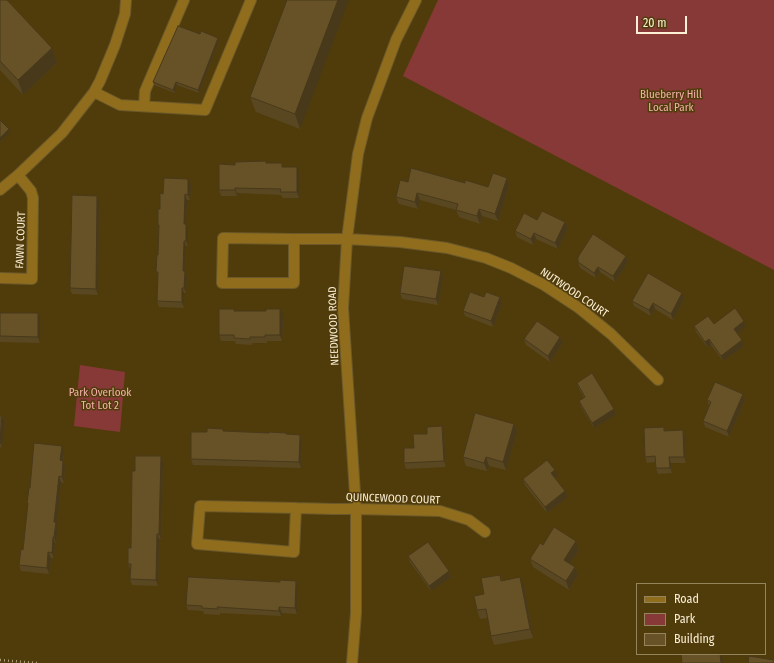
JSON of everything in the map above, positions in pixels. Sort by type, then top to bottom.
[{"type":"street","points":[[0,190],[62,133],[94,92],[115,45],[124,14],[126,0]]},
{"type":"street","points":[[144,106],[145,91],[184,0]]},
{"type":"street","points":[[94,92],[120,105],[205,110],[251,0]]},
{"type":"street","name":"NEEDWOOD ROAD","points":[[352,663],[356,613],[356,509],[343,308],[347,239],[358,154],[367,118],[396,40],[416,0]]},
{"type":"street","name":"FAWN COURT","points":[[0,278],[32,279],[33,198],[31,191],[18,175]]},
{"type":"street","name":"NUTWOOD COURT","points":[[294,239],[294,283],[222,283],[223,238],[347,239],[400,242],[448,248],[486,258],[511,268],[544,285],[578,308],[611,334],[658,380]]},
{"type":"street","name":"QUINCEWOOD COURT","points":[[296,508],[294,552],[197,544],[200,506],[356,509],[440,511],[469,520],[485,532]]},
{"type":"path","points":[[0,660],[38,663]]},
{"type":"green space","name":"Blueberry Hill Local Park","points":[[438,0],[774,0],[774,270],[403,76]]},
{"type":"green space","name":"Park Overlook Tot Lot 2","points":[[80,365],[125,372],[120,432],[74,426]]},
{"type":"building","points":[[0,0],[7,0],[52,48],[18,80],[0,61]]},
{"type":"building","points":[[287,0],[338,0],[295,114],[250,97]]},
{"type":"building","points":[[178,26],[200,34],[201,31],[218,38],[198,90],[176,82],[173,90],[153,82]]},
{"type":"building","points":[[0,120],[9,129],[0,138]]},
{"type":"building","points":[[266,161],[266,163],[282,163],[282,167],[297,167],[297,192],[280,192],[281,189],[235,188],[235,190],[219,190],[219,164],[235,165],[235,162]]},
{"type":"building","points":[[411,168],[465,183],[465,180],[488,187],[493,173],[507,178],[495,214],[479,209],[477,216],[456,210],[458,204],[417,193],[415,202],[396,197],[400,180],[408,182]]},
{"type":"building","points":[[164,178],[188,179],[188,195],[185,194],[184,224],[186,224],[186,241],[184,241],[183,271],[185,271],[184,288],[182,288],[182,302],[157,301],[158,272],[156,272],[159,225],[158,209],[160,209],[160,193],[163,194]]},
{"type":"building","points":[[72,195],[97,196],[96,289],[70,288]]},
{"type":"building","points":[[542,211],[565,222],[555,243],[534,233],[531,239],[515,231],[524,213],[537,220]]},
{"type":"building","points":[[593,234],[626,256],[613,276],[598,267],[594,273],[578,262],[578,257]]},
{"type":"building","points":[[404,266],[441,271],[436,299],[400,293]]},
{"type":"building","points":[[648,273],[682,293],[671,314],[653,303],[649,310],[632,301]]},
{"type":"building","points":[[470,292],[484,297],[486,292],[500,297],[491,321],[463,311]]},
{"type":"building","points":[[735,308],[744,321],[734,329],[742,340],[721,356],[709,339],[705,342],[694,326],[708,316],[714,324]]},
{"type":"building","points":[[219,309],[234,309],[234,311],[266,311],[266,309],[280,309],[280,335],[250,337],[250,339],[234,338],[234,335],[219,335]]},
{"type":"building","points":[[0,313],[38,313],[38,337],[0,336]]},
{"type":"building","points":[[537,321],[560,337],[548,356],[524,339]]},
{"type":"building","points":[[592,373],[614,409],[592,423],[579,401],[585,397],[577,383]]},
{"type":"building","points":[[715,382],[743,394],[727,431],[703,421],[711,402],[707,400]]},
{"type":"building","points":[[475,413],[514,424],[503,462],[486,457],[484,463],[463,457]]},
{"type":"building","points":[[0,416],[2,416],[0,442]]},
{"type":"building","points":[[442,426],[444,461],[404,463],[404,448],[414,448],[413,434],[427,434],[427,427]]},
{"type":"building","points":[[664,427],[664,431],[683,430],[684,457],[669,457],[670,468],[656,468],[655,456],[645,457],[644,428]]},
{"type":"building","points":[[207,428],[223,429],[223,431],[269,432],[300,435],[299,462],[191,459],[191,432],[207,432]]},
{"type":"building","points":[[34,443],[62,446],[60,460],[63,461],[62,477],[59,476],[52,553],[48,552],[47,568],[19,565],[21,549],[23,550]]},
{"type":"building","points":[[135,456],[161,456],[156,580],[130,579],[131,564],[128,564],[128,548],[131,548],[132,471],[135,471]]},
{"type":"building","points":[[547,460],[555,470],[551,473],[565,491],[545,507],[523,479]]},
{"type":"building","points":[[554,527],[576,541],[564,560],[575,567],[566,581],[530,559],[540,543],[543,545]]},
{"type":"building","points":[[428,542],[449,571],[429,586],[408,556]]},
{"type":"building","points":[[500,575],[501,581],[520,577],[530,629],[491,636],[486,609],[477,610],[474,596],[484,594],[481,578]]},
{"type":"building","points":[[188,577],[280,582],[280,580],[296,581],[295,608],[279,607],[279,611],[217,607],[218,609],[202,608],[202,606],[186,605]]},
{"type":"building","points":[[681,655],[720,655],[721,663],[682,663]]},
{"type":"building","points":[[749,656],[774,660],[774,663],[748,663]]}]
